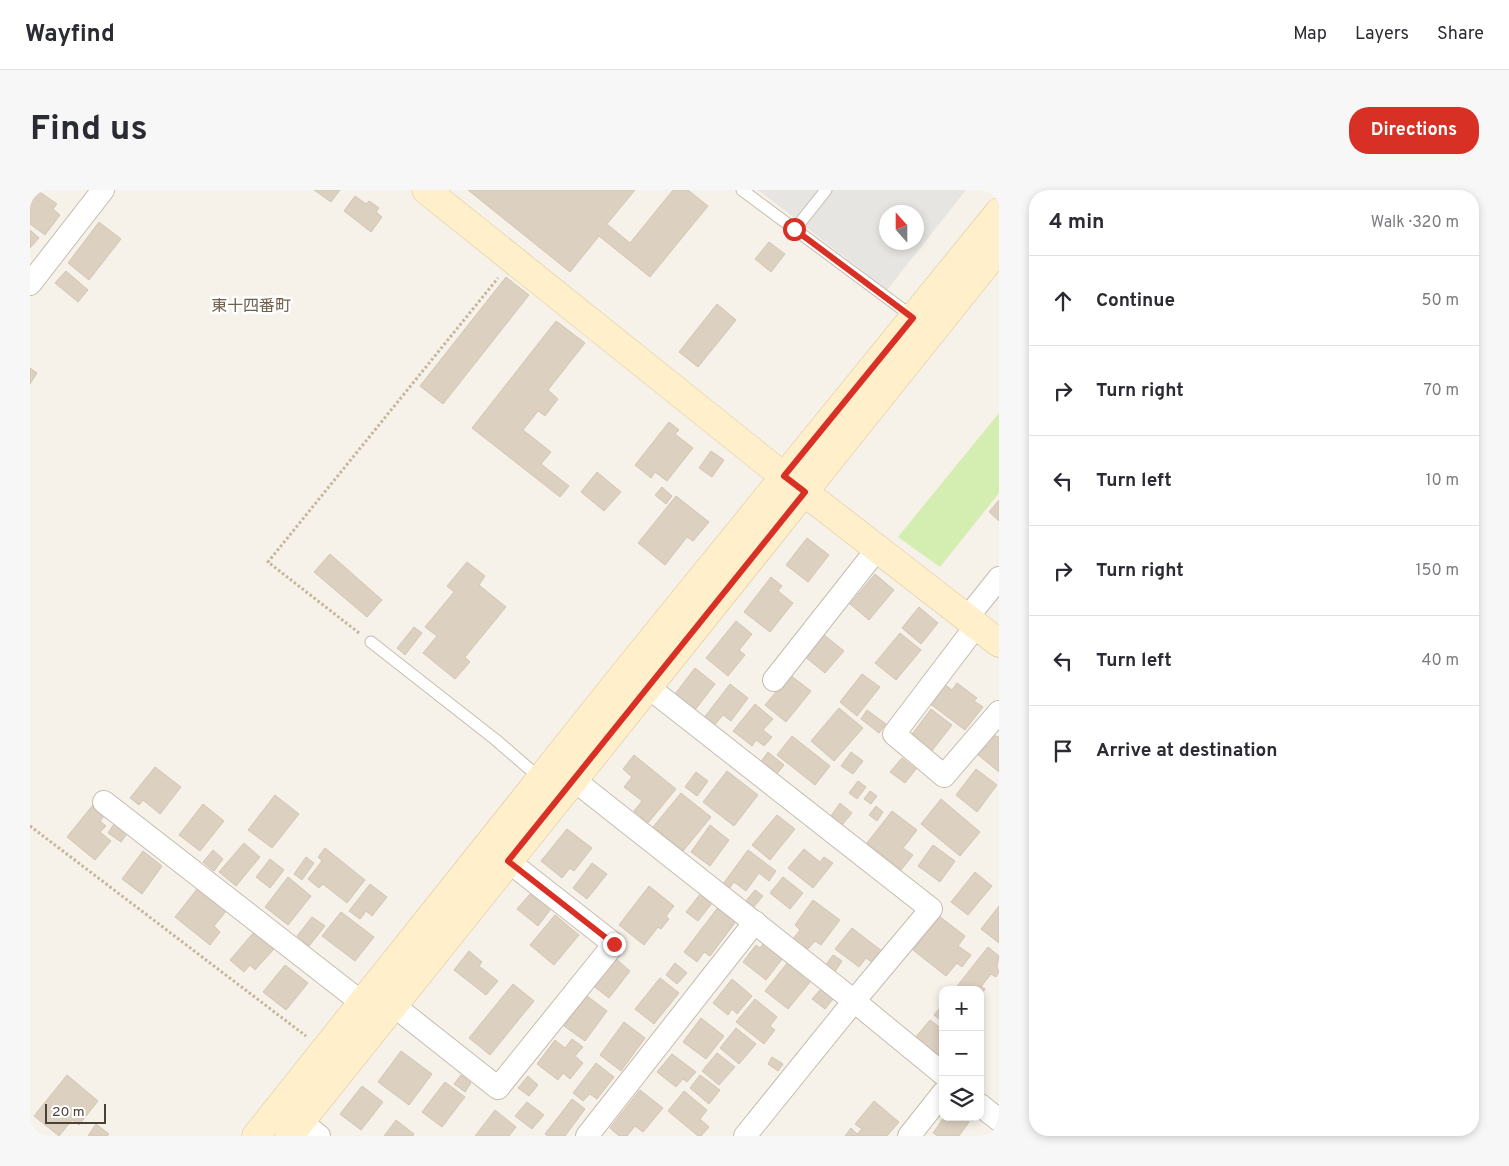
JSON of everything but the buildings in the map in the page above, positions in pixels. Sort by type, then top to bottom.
[{"type":"street","points":[[30,284],[103,190]]},
{"type":"street","points":[[426,190],[794,484],[999,643]]},
{"type":"street","points":[[303,1131],[392,1006],[648,687],[913,318],[999,212]]},
{"type":"street","points":[[256,1136],[323,1049],[541,779],[999,248]]},
{"type":"street","points":[[774,680],[878,548]]},
{"type":"street","points":[[999,578],[972,622],[894,734],[944,776],[999,712]]},
{"type":"street","points":[[648,687],[932,910],[854,1001],[745,1136]]},
{"type":"street","points":[[574,780],[755,922],[939,1071]]},
{"type":"street","points":[[104,802],[361,1002]]},
{"type":"street","points":[[392,1006],[498,1088],[614,944],[508,861]]},
{"type":"street","points":[[587,1136],[755,922]]},
{"type":"street","points":[[909,1136],[939,1098]]},
{"type":"street","points":[[984,1108],[999,1120]]},
{"type":"lane","points":[[742,190],[913,318]]},
{"type":"lane","points":[[794,229],[826,190]]},
{"type":"lane","points":[[371,642],[541,779]]},
{"type":"path","points":[[371,642],[268,562],[512,260]]},
{"type":"path","points":[[30,826],[323,1049]]},
{"type":"green space","points":[[999,413],[999,493],[940,567],[898,537]]},
{"type":"shaded area","points":[[758,190],[966,190],[924,243],[924,205],[879,205],[879,250],[919,250],[887,290]]},
{"type":"district","name":"東十四番町","points":[[251,305]]},
{"type":"route","points":[[614,944],[508,861],[805,492],[784,476],[913,318],[794,229]]}]
